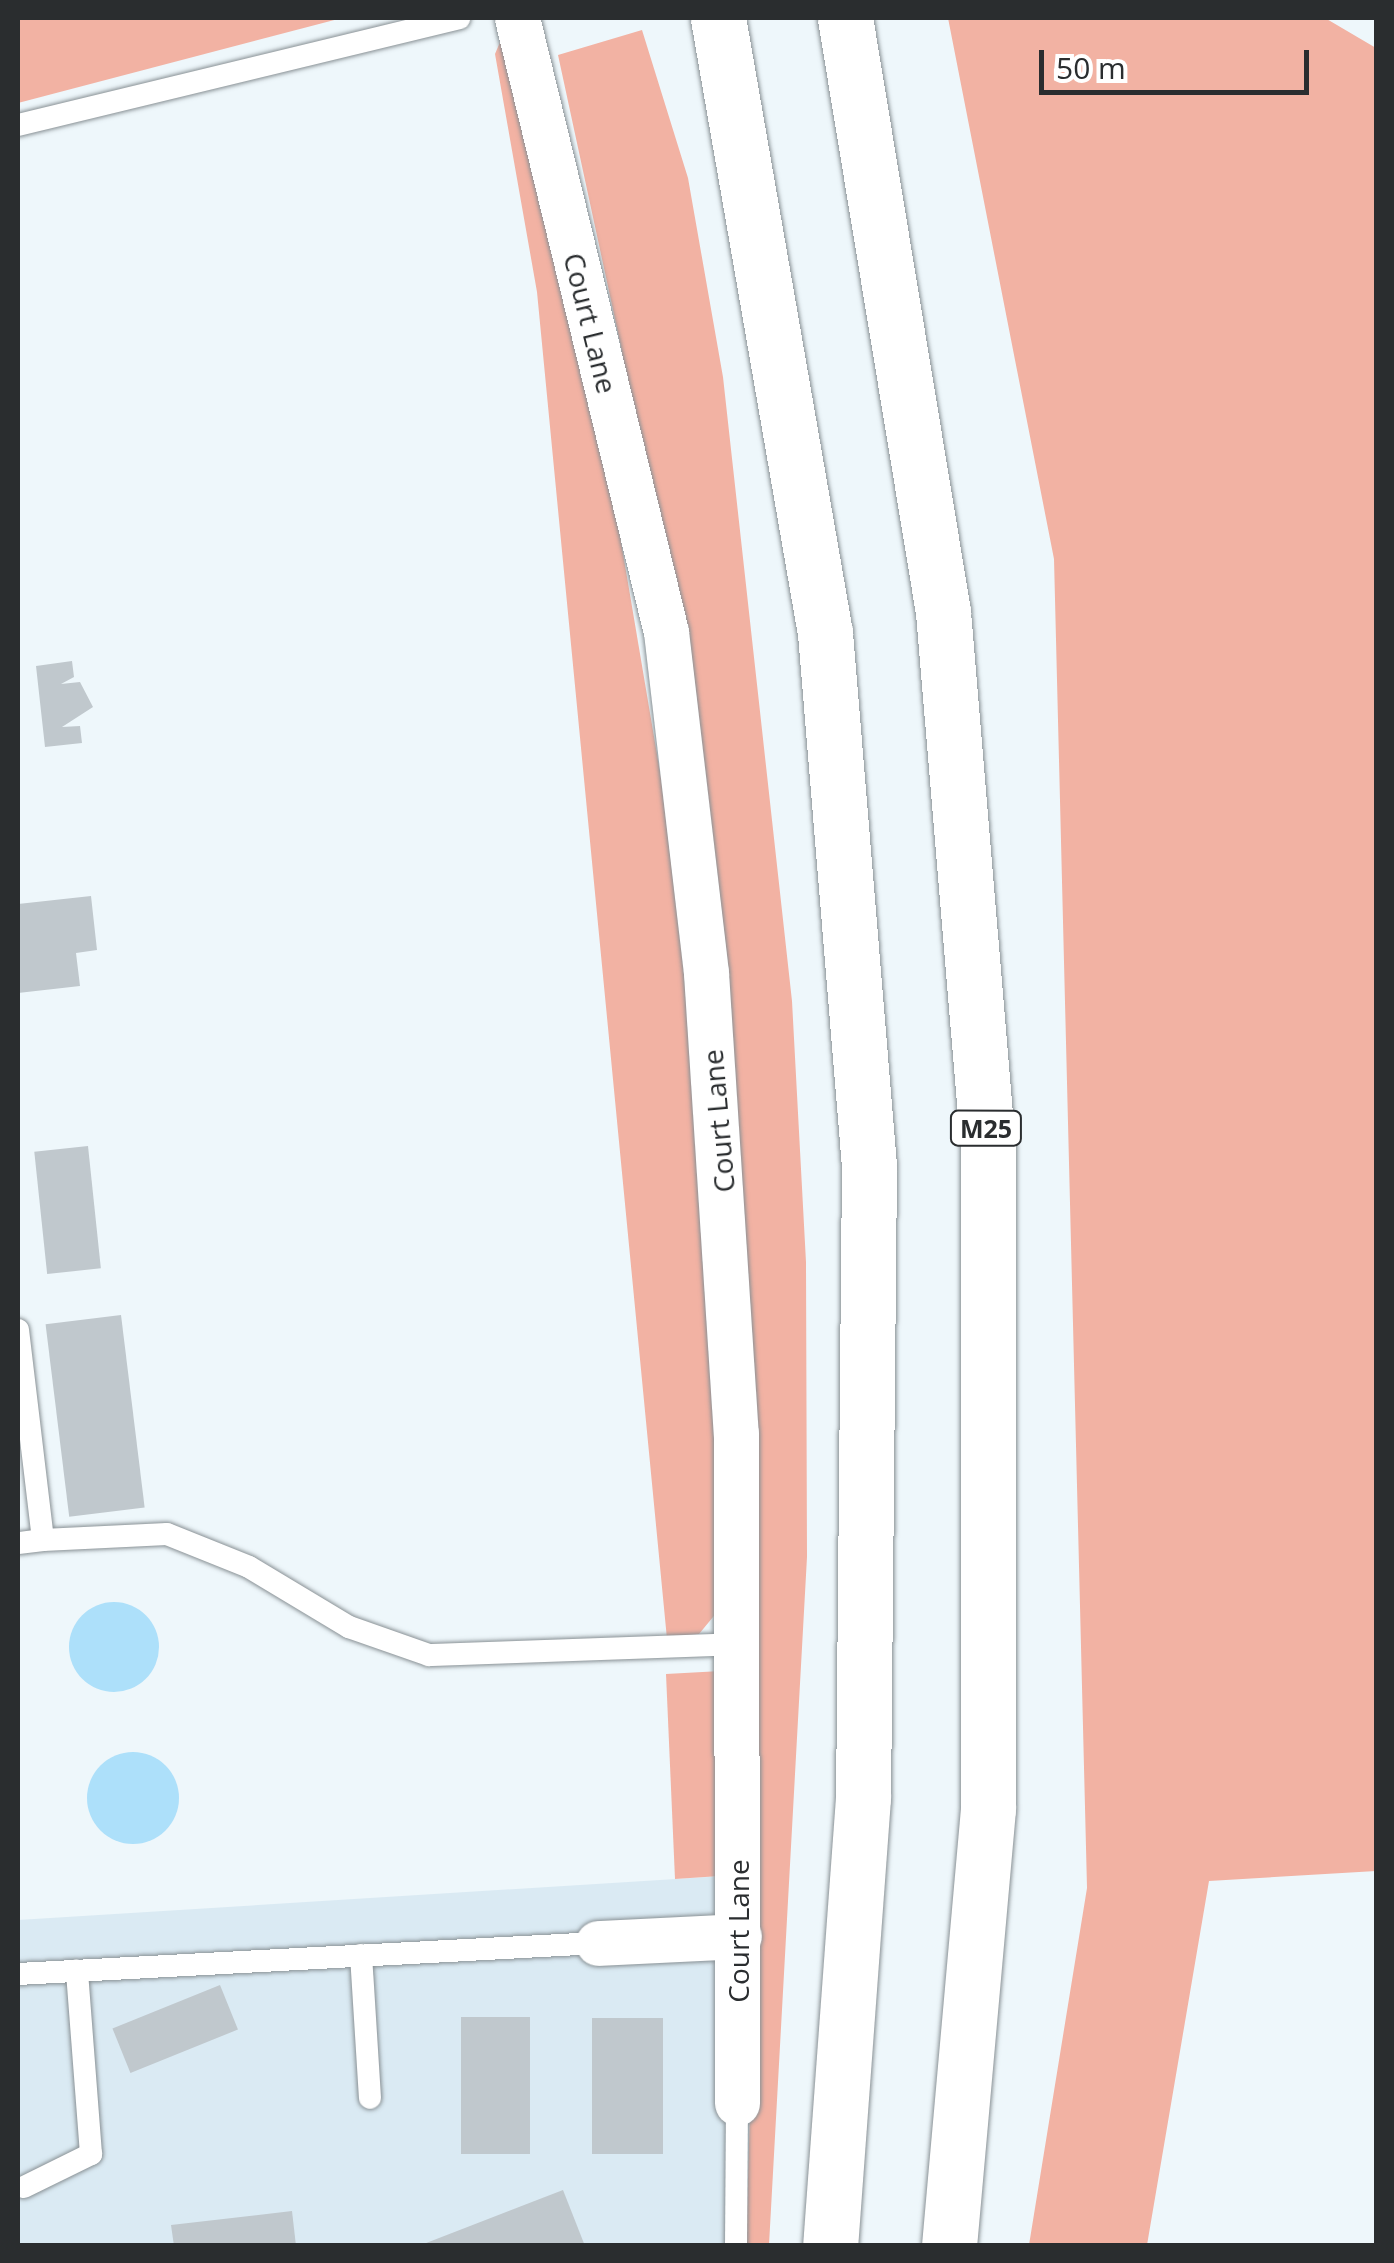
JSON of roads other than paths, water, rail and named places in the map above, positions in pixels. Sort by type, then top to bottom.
[{"type":"highway","name":"M25","points":[[845,18],[942,612],[988,1150],[988,1809],[949,2246]]},
{"type":"highway","points":[[719,20],[824,633],[869,1166],[863,1798],[830,2246]]},
{"type":"street","name":"Court Lane","points":[[517,18],[666,632],[728,1246],[738,1644],[737,2103]]},
{"type":"street","points":[[598,1942],[738,1936]]},
{"type":"lane","points":[[18,125],[460,18]]},
{"type":"lane","points":[[18,1330],[43,1540]]},
{"type":"lane","points":[[18,1543],[167,1534],[249,1567],[349,1628],[429,1655],[738,1644]]},
{"type":"lane","points":[[18,1974],[598,1942]]},
{"type":"lane","points":[[361,1955],[370,2098]]},
{"type":"lane","points":[[24,2186],[91,2154],[77,1971]]},
{"type":"lane","name":"Court Lane","points":[[736,2246],[737,2103]]},
{"type":"water","points":[[114,1602],[146,1615],[159,1647],[146,1679],[114,1692],[82,1679],[69,1647],[82,1615]]},
{"type":"water","points":[[124,1752],[142,1752],[159,1759],[172,1772],[179,1798],[172,1824],[159,1837],[142,1844],[124,1844],[107,1837],[94,1824],[87,1807],[87,1789],[94,1772],[107,1759]]}]
